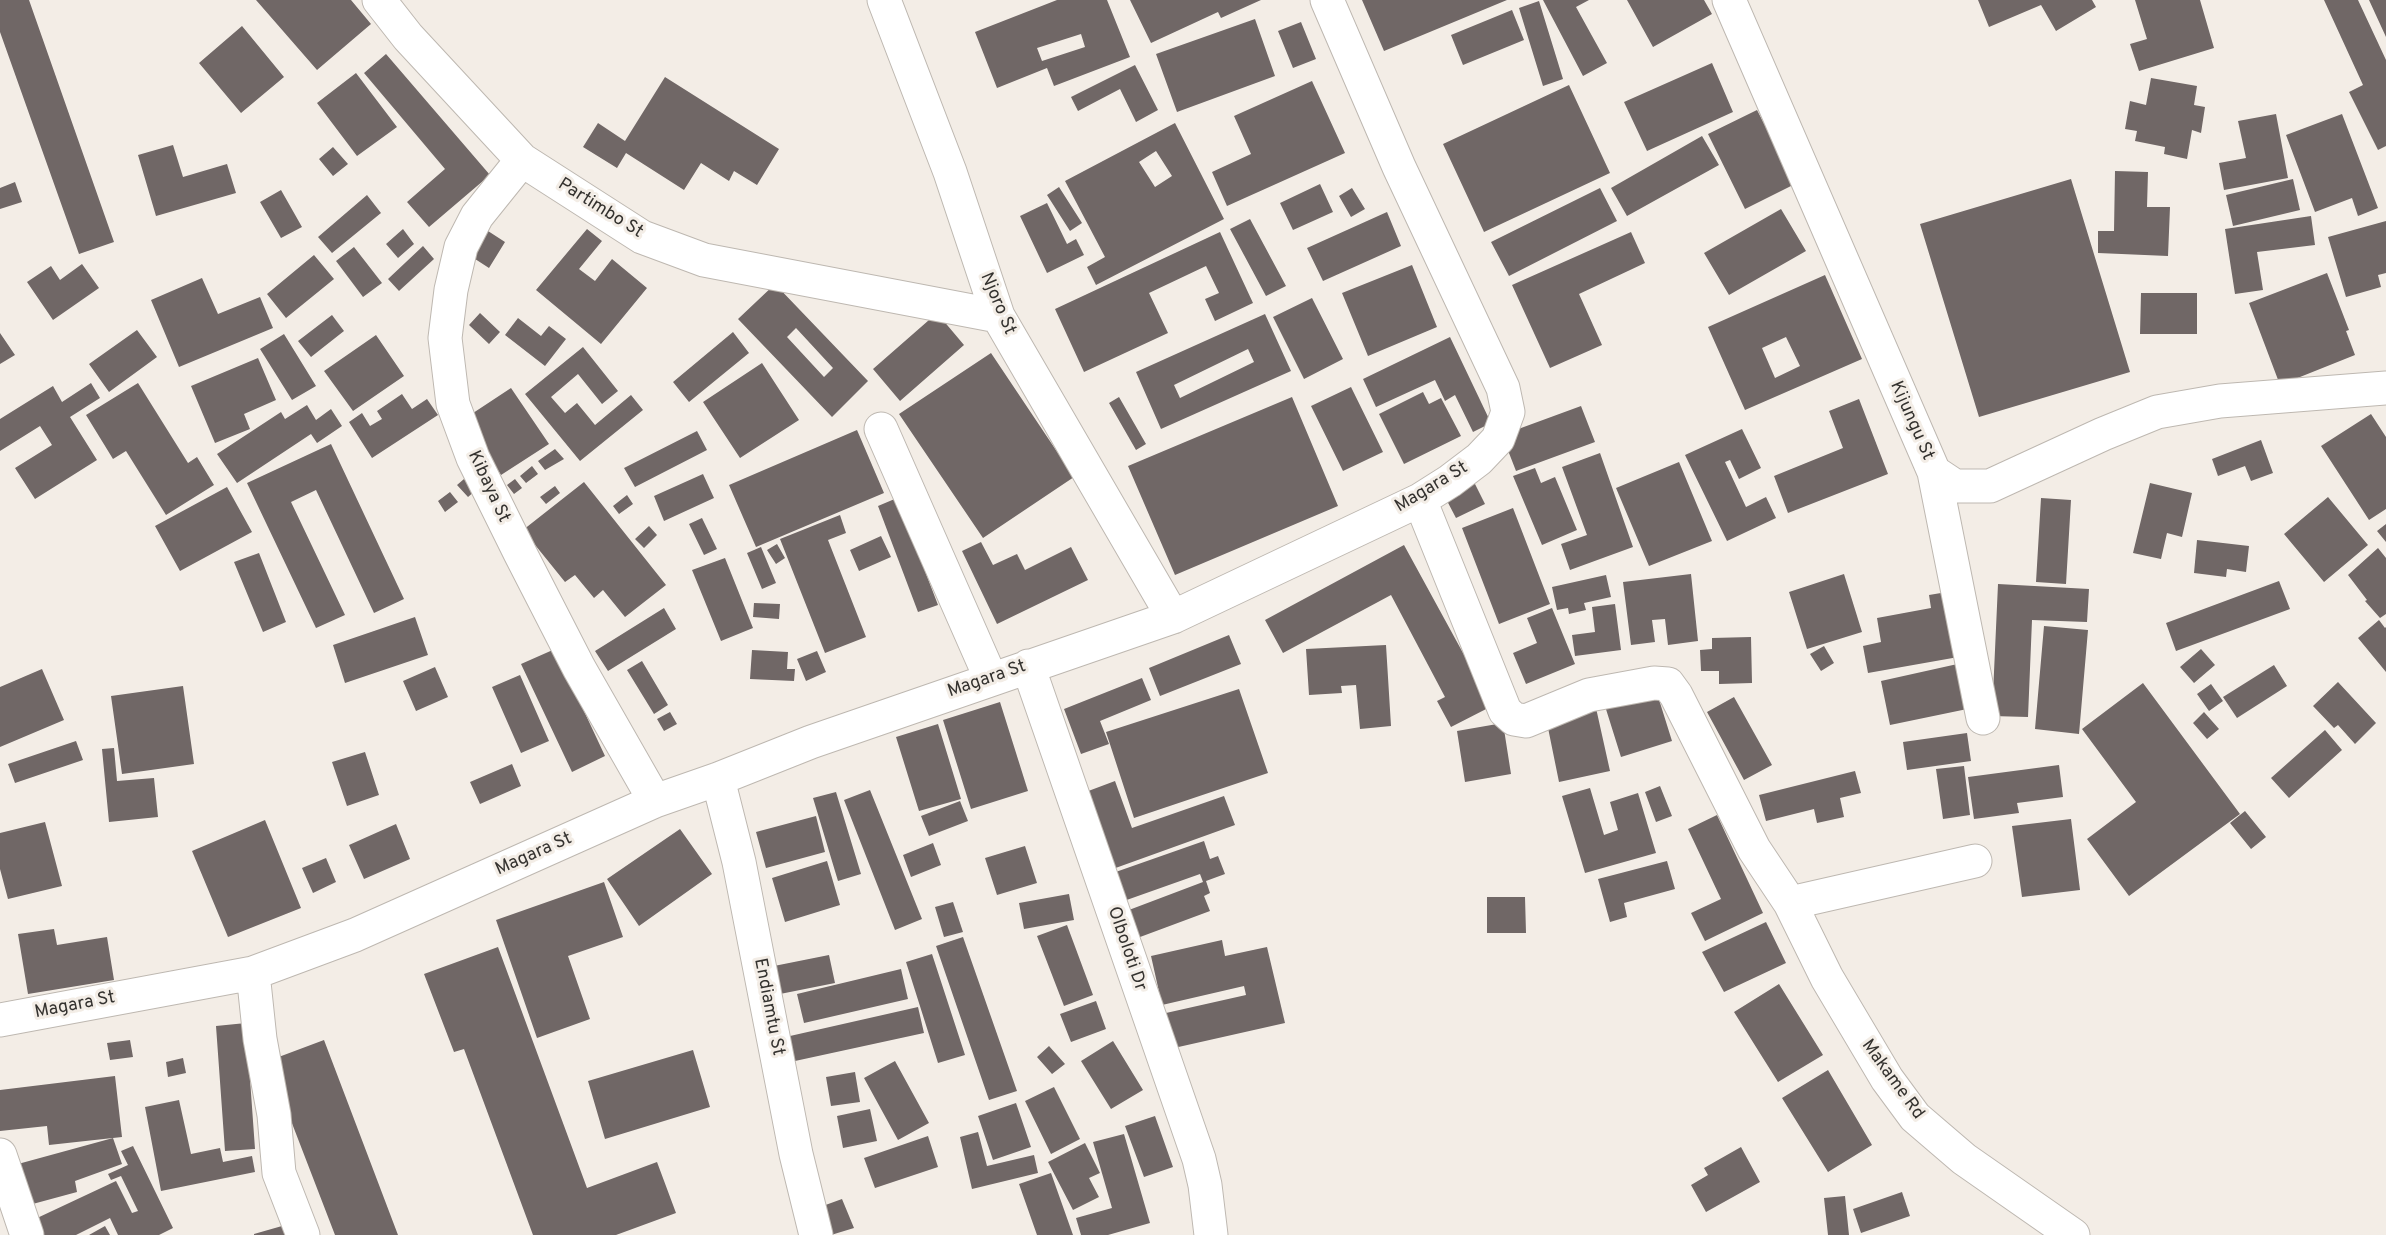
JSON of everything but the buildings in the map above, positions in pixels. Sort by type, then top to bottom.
[{"type":"street","name":"Partimbo St","points":[[379,0],[408,37],[522,160],[642,237],[704,260],[998,316]]},
{"type":"street","name":"Njoro St","points":[[884,0],[950,172],[998,316],[1173,617]]},
{"type":"street","name":"Magara St","points":[[0,1020],[253,973],[355,935],[655,801],[811,742],[1173,617],[1420,500],[1479,459],[1498,439],[1508,412],[1503,388],[1400,167],[1326,0]]},
{"type":"street","name":"Kijungu St","points":[[1729,0],[1934,472],[1955,486],[1990,486],[2157,412],[2220,401],[2386,388]]},
{"type":"street","name":"Kibaya St","points":[[522,160],[477,216],[461,247],[451,290],[445,338],[453,404],[472,458],[520,553],[579,668],[655,801]]},
{"type":"street","points":[[881,429],[991,679]]},
{"type":"street","points":[[1934,472],[1983,718]]},
{"type":"street","name":"Makame Rd","points":[[1420,500],[1505,711],[1514,719],[1526,721],[1589,695],[1654,682],[1668,684],[1676,695],[1754,849],[1790,903],[1855,1029],[1915,1118],[1964,1159],[2073,1235]]},
{"type":"street","name":"Olboloti Dr","points":[[1028,666],[1199,1159],[1205,1185],[1211,1235]]},
{"type":"street","name":"Endiamtu St","points":[[718,779],[739,862],[796,1154],[816,1235]]},
{"type":"street","points":[[1790,903],[1975,861]]},
{"type":"street","points":[[253,973],[260,1039],[274,1115],[279,1173],[303,1235]]},
{"type":"street","points":[[0,1155],[27,1235]]}]
